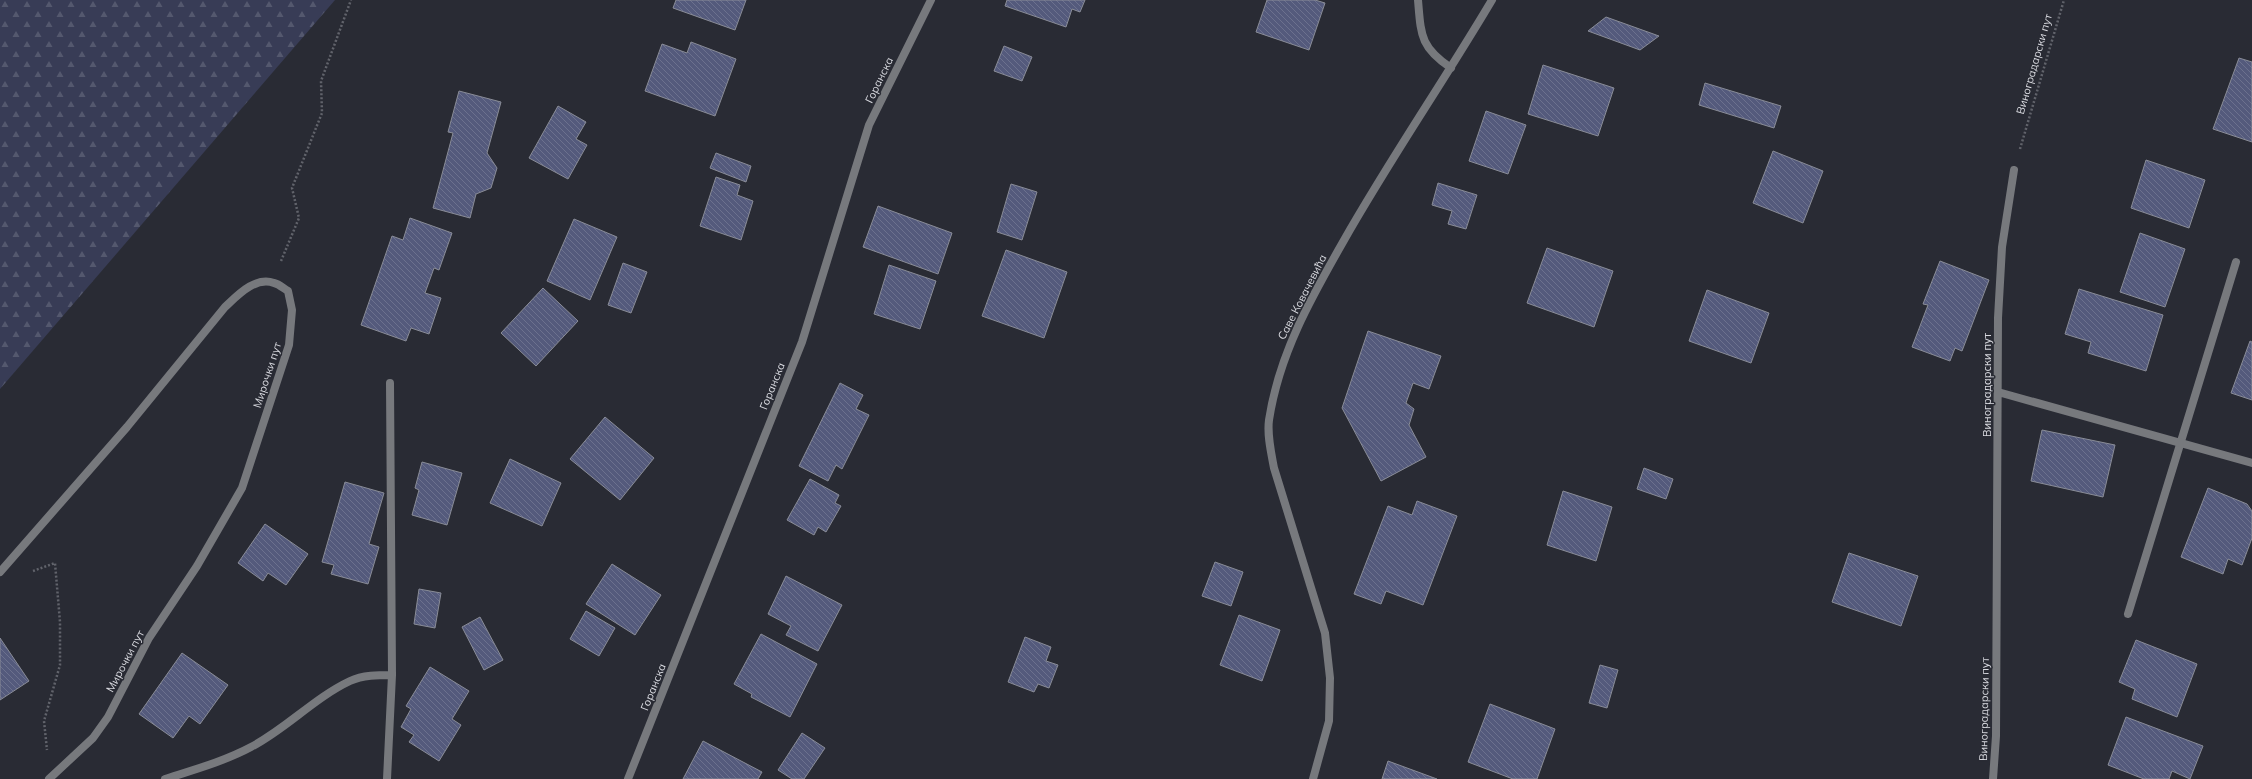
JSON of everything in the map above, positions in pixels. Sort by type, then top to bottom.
[{"type":"street","name":"Горанска","points":[[628,779],[802,342],[869,125],[931,0]]},
{"type":"street","points":[[1418,0],[1421,35],[1436,58],[1451,68]]},
{"type":"street","name":"Саве Ковачевића","points":[[1313,779],[1329,721],[1330,678],[1325,633],[1274,468],[1270,443],[1269,421],[1281,370],[1291,340],[1314,293],[1377,183],[1451,68],[1492,0]]},
{"type":"street","name":"Виноградарски пут","points":[[1993,779],[1996,736],[1998,318],[2002,247],[2014,170]]},
{"type":"street","points":[[2128,614],[2236,262]]},
{"type":"street","points":[[0,572],[127,427],[225,307],[242,291],[256,284],[273,282]]},
{"type":"street","name":"Мирочки пут","points":[[50,777],[92,738],[108,717],[149,638],[198,566],[242,488],[289,345],[292,310],[288,291],[273,282]]},
{"type":"street","points":[[387,779],[392,675],[390,383]]},
{"type":"street","points":[[1998,392],[2179,444],[2252,463]]},
{"type":"street","points":[[165,779],[250,748],[276,733],[300,713],[350,680],[373,675],[392,675]]},
{"type":"path","points":[[273,282],[299,218],[292,188],[322,113],[321,81],[352,0]]},
{"type":"path","name":"Виноградарски пут","points":[[2014,170],[2064,0]]},
{"type":"path","points":[[28,572],[55,563],[60,622],[60,665],[44,721],[50,777]]},
{"type":"green space","points":[[0,0],[335,0],[0,389]]},
{"type":"building","points":[[676,0],[746,0],[735,30],[673,8]]},
{"type":"building","points":[[1007,0],[1085,0],[1080,12],[1072,9],[1066,27],[1005,6]]},
{"type":"building","points":[[1267,0],[1315,0],[1325,3],[1309,50],[1256,32]]},
{"type":"building","points":[[1606,17],[1659,36],[1640,50],[1588,31]]},
{"type":"building","points":[[691,42],[736,59],[715,116],[645,91],[662,44],[687,53]]},
{"type":"building","points":[[1004,46],[1032,57],[1022,81],[994,71]]},
{"type":"building","points":[[2239,58],[2252,62],[2252,142],[2213,129]]},
{"type":"building","points":[[1543,65],[1614,88],[1598,136],[1528,114]]},
{"type":"building","points":[[1705,83],[1781,106],[1774,128],[1699,105]]},
{"type":"building","points":[[459,91],[501,102],[487,153],[497,168],[491,188],[476,194],[470,218],[433,208],[453,133],[448,132]]},
{"type":"building","points":[[558,106],[586,122],[576,139],[587,145],[568,179],[529,158]]},
{"type":"building","points":[[1486,111],[1526,125],[1508,174],[1469,161]]},
{"type":"building","points":[[1773,151],[1823,171],[1803,223],[1753,203]]},
{"type":"building","points":[[716,153],[751,166],[746,182],[710,168]]},
{"type":"building","points":[[2146,160],[2205,180],[2189,228],[2131,208]]},
{"type":"building","points":[[716,177],[740,185],[737,195],[753,201],[741,240],[700,226]]},
{"type":"building","points":[[1438,183],[1477,195],[1466,229],[1448,224],[1452,211],[1432,205]]},
{"type":"building","points":[[1011,184],[1037,192],[1022,240],[997,232]]},
{"type":"building","points":[[878,206],[952,233],[938,274],[863,247]]},
{"type":"building","points":[[410,218],[452,233],[439,270],[434,268],[425,293],[441,298],[429,334],[411,328],[406,341],[361,325],[392,236],[403,240]]},
{"type":"building","points":[[574,219],[617,237],[590,300],[547,281]]},
{"type":"building","points":[[2140,233],[2185,249],[2165,307],[2120,292]]},
{"type":"building","points":[[1547,248],[1613,271],[1594,327],[1527,303]]},
{"type":"building","points":[[1006,250],[1067,272],[1044,338],[982,316]]},
{"type":"building","points":[[1940,261],[1989,280],[1962,351],[1955,348],[1950,361],[1912,347],[1928,305],[1923,304]]},
{"type":"building","points":[[623,263],[647,272],[631,313],[608,305]]},
{"type":"building","points":[[889,265],[936,281],[920,329],[874,314]]},
{"type":"building","points":[[543,288],[578,321],[536,366],[501,333]]},
{"type":"building","points":[[2079,289],[2163,315],[2146,371],[2088,353],[2091,342],[2065,334]]},
{"type":"building","points":[[1707,290],[1769,313],[1751,363],[1689,341]]},
{"type":"building","points":[[1368,331],[1441,356],[1429,389],[1413,383],[1406,403],[1414,409],[1409,425],[1426,457],[1381,481],[1342,408]]},
{"type":"building","points":[[2250,341],[2252,342],[2252,400],[2231,393]]},
{"type":"building","points":[[840,383],[863,395],[856,409],[869,415],[842,469],[836,465],[828,481],[799,466]]},
{"type":"building","points":[[605,417],[654,458],[620,500],[570,459]]},
{"type":"building","points":[[2042,430],[2115,445],[2103,497],[2031,481]]},
{"type":"building","points":[[510,459],[561,483],[542,526],[490,503]]},
{"type":"building","points":[[422,462],[462,473],[447,525],[412,515],[419,490],[415,488]]},
{"type":"building","points":[[1644,468],[1673,479],[1666,499],[1637,489]]},
{"type":"building","points":[[810,479],[839,495],[835,503],[841,506],[826,532],[818,527],[814,535],[787,520]]},
{"type":"building","points":[[345,482],[384,493],[369,544],[379,547],[368,584],[331,574],[334,565],[322,562]]},
{"type":"building","points":[[2208,488],[2247,504],[2252,511],[2252,538],[2242,565],[2228,559],[2223,574],[2181,557]]},
{"type":"building","points":[[1563,491],[1612,507],[1596,561],[1547,545]]},
{"type":"building","points":[[1417,501],[1457,516],[1423,605],[1386,591],[1381,604],[1354,594],[1388,506],[1412,515]]},
{"type":"building","points":[[265,524],[308,554],[286,585],[268,573],[263,581],[238,563]]},
{"type":"building","points":[[1849,553],[1918,576],[1901,626],[1832,602]]},
{"type":"building","points":[[1215,562],[1243,572],[1231,606],[1202,596]]},
{"type":"building","points":[[612,564],[661,595],[635,635],[586,604]]},
{"type":"building","points":[[786,576],[842,605],[818,651],[786,635],[791,626],[768,614]]},
{"type":"building","points":[[419,589],[441,593],[435,628],[414,624]]},
{"type":"building","points":[[586,611],[615,628],[599,656],[570,639]]},
{"type":"building","points":[[1239,615],[1280,630],[1262,681],[1220,665]]},
{"type":"building","points":[[480,617],[503,660],[484,670],[462,627]]},
{"type":"building","points":[[761,634],[817,664],[790,717],[751,697],[752,694],[734,684]]},
{"type":"building","points":[[1025,637],[1051,647],[1046,661],[1058,665],[1049,688],[1038,684],[1034,692],[1008,682]]},
{"type":"building","points":[[0,638],[29,681],[0,700]]},
{"type":"building","points":[[2136,640],[2197,664],[2177,717],[2132,699],[2135,689],[2119,682]]},
{"type":"building","points":[[182,653],[228,685],[200,724],[189,716],[173,738],[139,714]]},
{"type":"building","points":[[1600,665],[1618,670],[1607,708],[1589,703]]},
{"type":"building","points":[[430,667],[469,691],[452,719],[461,725],[439,761],[409,742],[414,735],[401,727],[411,709],[406,706]]},
{"type":"building","points":[[1490,704],[1555,729],[1537,779],[1513,779],[1468,762]]},
{"type":"building","points":[[2126,717],[2203,746],[2190,779],[2172,771],[2169,779],[2144,779],[2108,765]]},
{"type":"building","points":[[802,733],[825,748],[804,779],[792,779],[778,770]]},
{"type":"building","points":[[703,741],[762,772],[758,779],[683,779]]},
{"type":"building","points":[[1388,761],[1437,779],[1382,779]]}]
